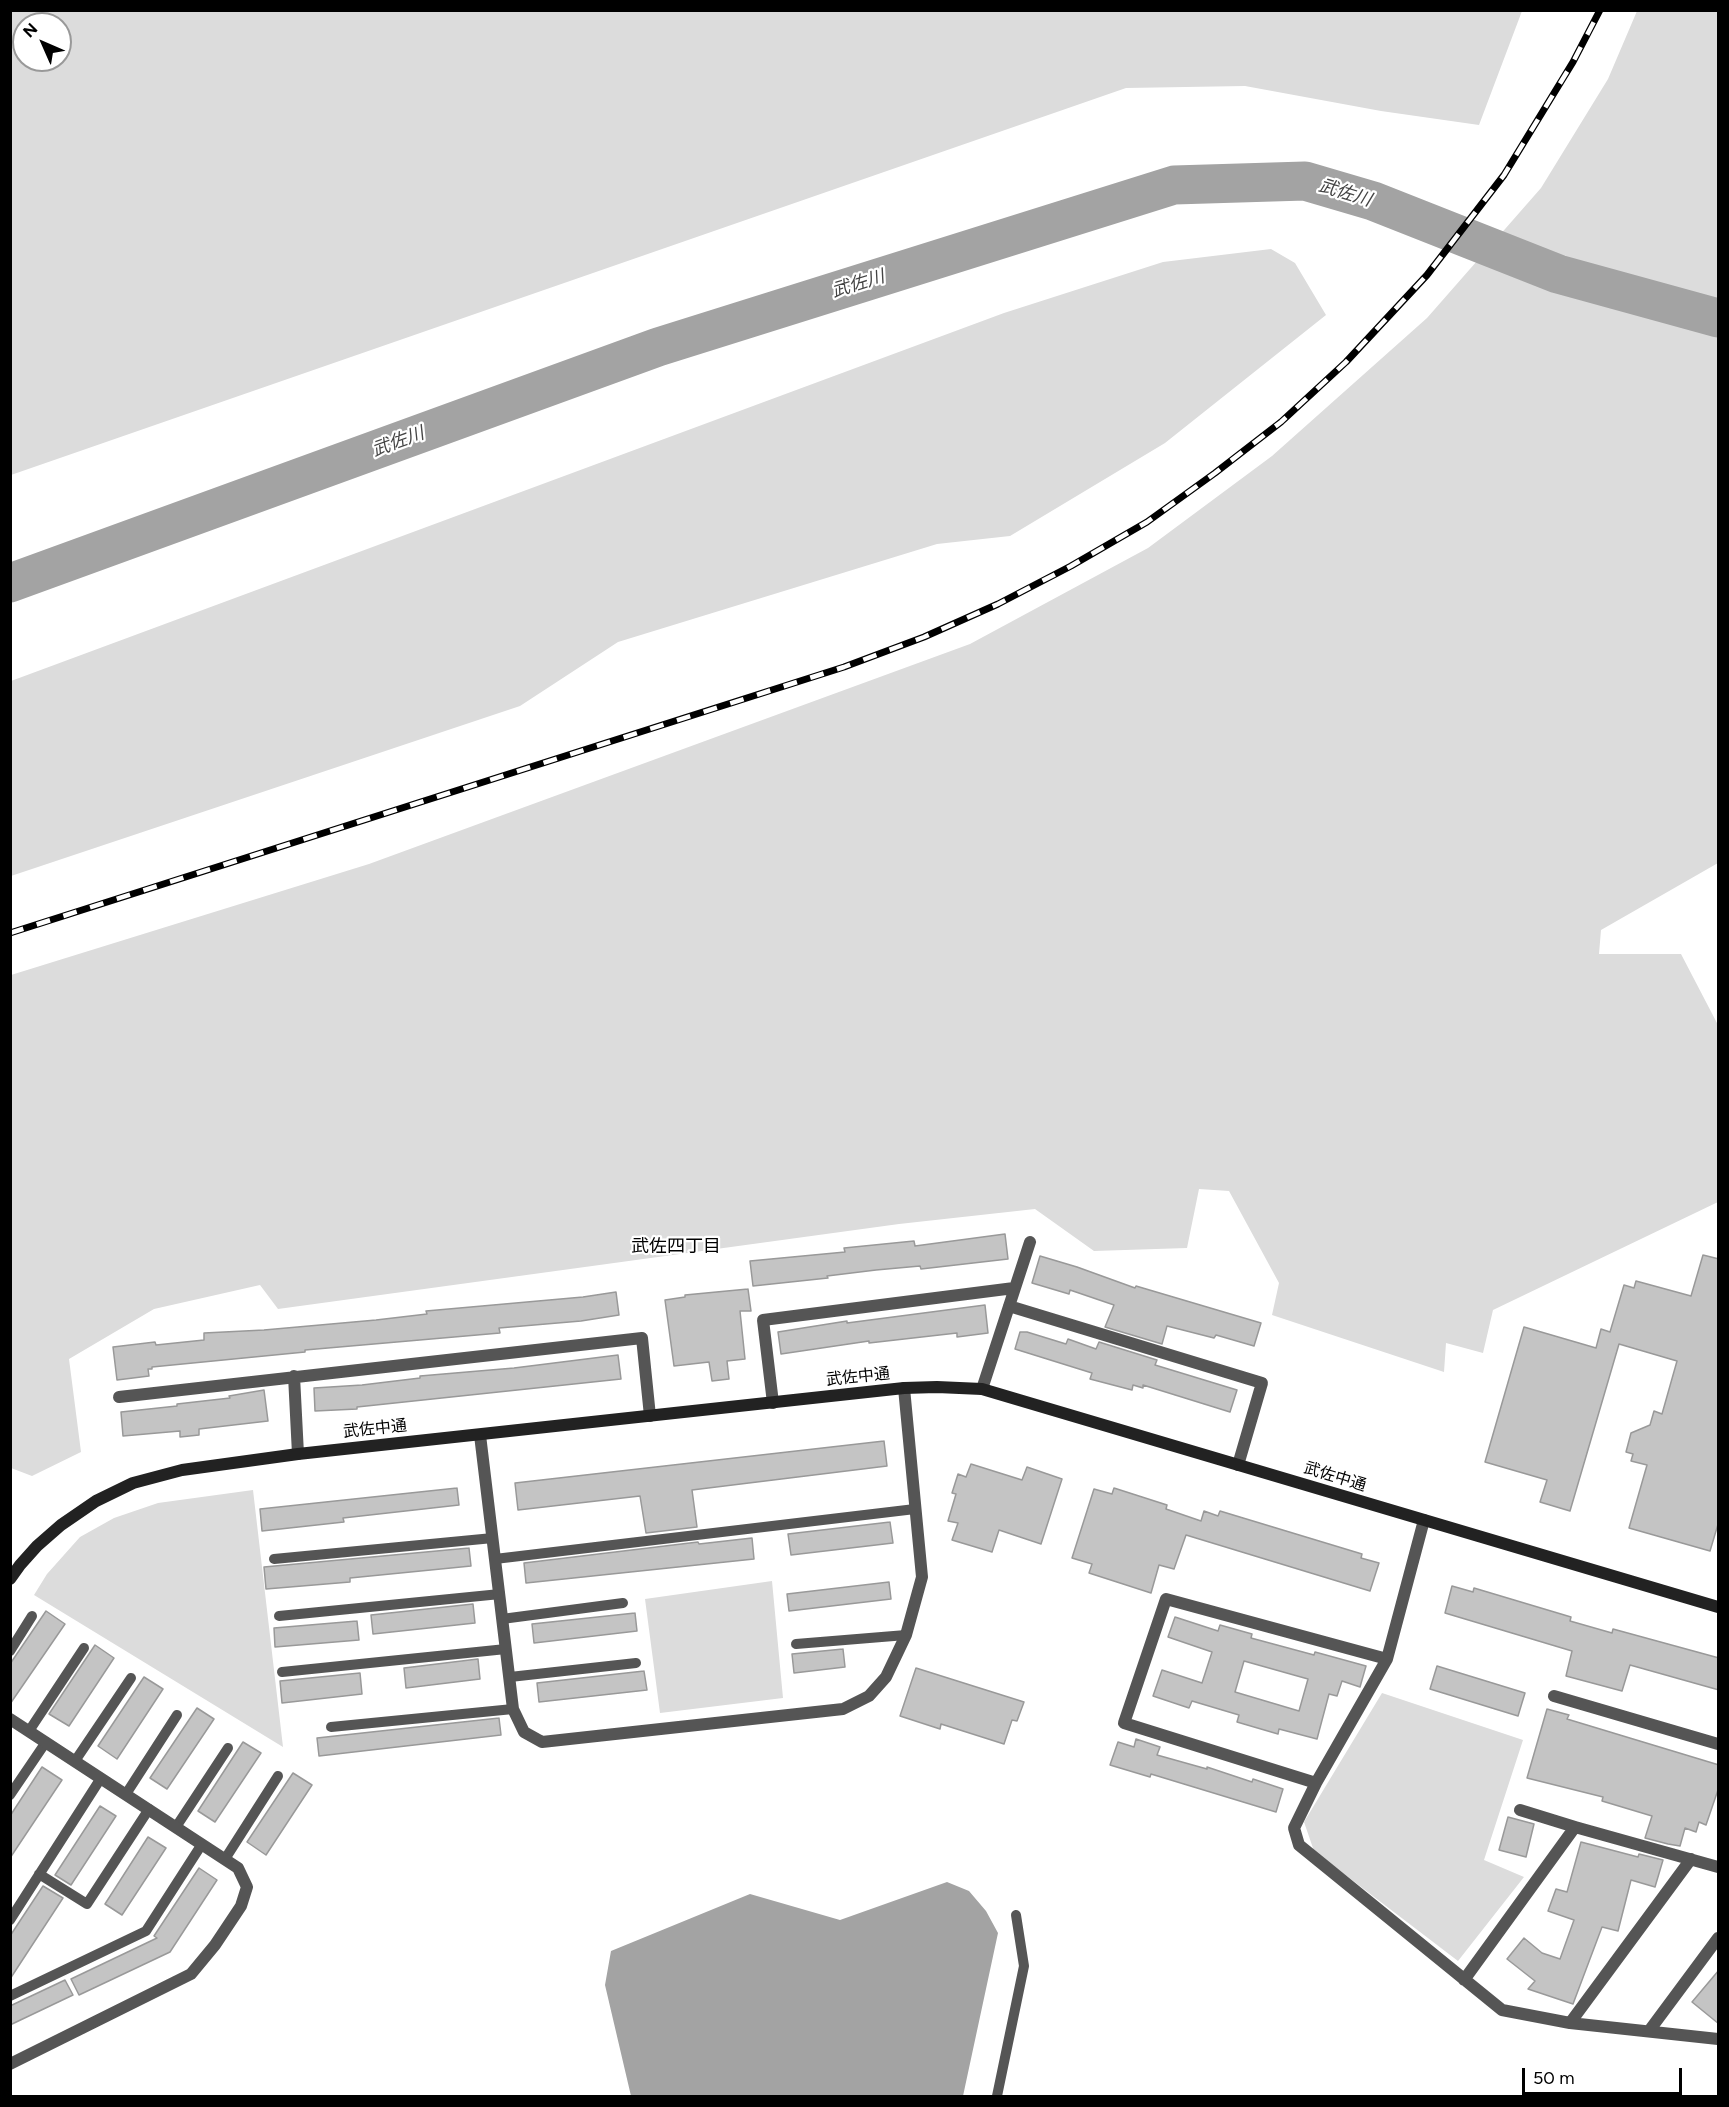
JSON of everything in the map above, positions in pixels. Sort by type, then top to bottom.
[{"type":"street","points":[[982,1389],[1030,1242]]},
{"type":"street","points":[[773,1403],[763,1320],[1014,1288]]},
{"type":"street","points":[[1009,1306],[1262,1383],[1238,1465]]},
{"type":"street","points":[[119,1397],[642,1338],[650,1416]]},
{"type":"street","points":[[294,1377],[298,1454]]},
{"type":"street","name":"武佐中通","points":[[10,1579],[15,1562],[61,1525],[96,1501],[133,1483],[182,1470],[298,1454],[904,1388],[937,1387],[982,1389],[1719,1607]]},
{"type":"street","points":[[480,1435],[513,1709],[524,1732],[542,1742],[843,1709],[869,1696],[886,1677],[906,1635],[922,1576],[904,1388]]},
{"type":"street","points":[[1424,1520],[1387,1659],[1316,1783],[1294,1828],[1299,1845],[1502,2010],[1570,2023],[1719,2039]]},
{"type":"street","points":[[1316,1783],[1124,1723],[1166,1599],[1387,1659]]},
{"type":"street","points":[[1554,1696],[1719,1744]]},
{"type":"street","points":[[10,1719],[238,1868],[247,1887],[241,1906],[215,1945],[191,1974],[10,2064]]},
{"type":"street","points":[[1520,1810],[1719,1867]]},
{"type":"street","points":[[1464,1980],[1575,1827]]},
{"type":"street","points":[[1570,2023],[1691,1859]]},
{"type":"street","points":[[1649,2031],[1719,1938]]},
{"type":"lane","points":[[495,1559],[915,1509]]},
{"type":"lane","points":[[274,1559],[493,1538]]},
{"type":"lane","points":[[279,1616],[500,1594]]},
{"type":"lane","points":[[502,1618],[623,1603]]},
{"type":"lane","points":[[10,1651],[32,1616]]},
{"type":"lane","points":[[796,1644],[906,1635]]},
{"type":"lane","points":[[29,1731],[84,1648]]},
{"type":"lane","points":[[282,1672],[506,1649]]},
{"type":"lane","points":[[510,1677],[636,1663]]},
{"type":"lane","points":[[75,1761],[131,1678]]},
{"type":"lane","points":[[331,1727],[513,1709]]},
{"type":"lane","points":[[126,1794],[177,1715]]},
{"type":"lane","points":[[10,1795],[45,1742]]},
{"type":"lane","points":[[176,1827],[228,1748]]},
{"type":"lane","points":[[225,1859],[278,1776]]},
{"type":"lane","points":[[10,1920],[101,1778]]},
{"type":"lane","points":[[39,1874],[87,1904],[149,1809]]},
{"type":"lane","points":[[10,1996],[146,1931],[202,1844]]},
{"type":"lane","points":[[997,2097],[1024,1966],[1016,1915]]},
{"type":"shaded area","points":[[11,10],[1522,11],[1479,125],[1381,111],[1245,86],[1126,88],[11,475]]},
{"type":"shaded area","points":[[1637,11],[1718,11],[1718,863],[1601,930],[1599,954],[1681,954],[1718,1025],[1718,1202],[1493,1310],[1483,1353],[1446,1343],[1444,1372],[1272,1315],[1279,1283],[1229,1191],[1199,1189],[1187,1248],[1094,1251],[1035,1209],[899,1224],[278,1309],[260,1285],[154,1309],[69,1359],[81,1452],[32,1476],[11,1468],[11,975],[369,864],[970,644],[1148,548],[1272,456],[1427,318],[1541,188],[1608,79]]},
{"type":"shaded area","points":[[1271,249],[1295,263],[1326,315],[1165,443],[1010,536],[937,544],[618,642],[520,706],[11,876],[11,681],[1004,313],[1163,262]]},
{"type":"shaded area","points":[[253,1490],[283,1747],[34,1595],[47,1574],[80,1537],[114,1518],[158,1503]]},
{"type":"shaded area","points":[[772,1581],[783,1698],[660,1713],[645,1599]]},
{"type":"shaded area","points":[[1382,1693],[1523,1740],[1484,1860],[1524,1877],[1458,1961],[1314,1851],[1304,1822]]},
{"type":"shaded area","points":[[947,1882],[969,1891],[986,1911],[998,1933],[963,2096],[631,2096],[605,1985],[611,1951],[750,1894],[840,1920]]},
{"type":"building","points":[[1005,1234],[1008,1259],[921,1269],[920,1266],[876,1270],[753,1286],[750,1261],[845,1252],[844,1248],[914,1241],[915,1246]]},
{"type":"building","points":[[1703,1255],[1719,1259],[1719,1521],[1710,1551],[1629,1528],[1647,1465],[1631,1461],[1633,1454],[1626,1452],[1631,1433],[1650,1425],[1654,1411],[1662,1414],[1677,1361],[1619,1344],[1570,1511],[1540,1502],[1547,1480],[1485,1462],[1524,1327],[1596,1348],[1601,1329],[1610,1332],[1624,1285],[1634,1288],[1636,1281],[1691,1296]]},
{"type":"building","points":[[1040,1256],[1135,1288],[1136,1286],[1261,1323],[1254,1346],[1216,1335],[1214,1338],[1167,1326],[1162,1344],[1105,1327],[1114,1305],[1070,1290],[1069,1294],[1032,1283]]},
{"type":"building","points":[[748,1289],[751,1311],[740,1311],[745,1359],[727,1361],[729,1379],[712,1381],[709,1362],[674,1366],[665,1300],[685,1297],[685,1295]]},
{"type":"building","points":[[616,1292],[619,1315],[581,1321],[499,1328],[500,1333],[305,1350],[305,1352],[152,1367],[148,1369],[149,1376],[117,1380],[113,1347],[204,1340],[204,1333],[376,1320],[427,1314],[426,1311]]},
{"type":"building","points":[[985,1305],[988,1333],[957,1337],[957,1333],[869,1343],[869,1341],[781,1354],[778,1332],[847,1321],[847,1323]]},
{"type":"building","points":[[1020,1332],[1066,1344],[1068,1339],[1096,1349],[1099,1342],[1157,1360],[1155,1365],[1237,1390],[1230,1412],[1143,1385],[1143,1388],[1133,1385],[1132,1390],[1090,1379],[1092,1373],[1015,1349]]},
{"type":"building","points":[[618,1355],[621,1379],[357,1407],[357,1409],[315,1411],[314,1388],[362,1385],[420,1378],[420,1376],[514,1368]]},
{"type":"building","points":[[264,1390],[268,1421],[199,1429],[199,1435],[180,1437],[180,1431],[123,1436],[121,1412],[230,1398],[229,1396]]},
{"type":"building","points":[[884,1441],[887,1466],[692,1490],[697,1527],[646,1533],[640,1496],[518,1510],[515,1483]]},
{"type":"building","points":[[971,1464],[1022,1480],[1027,1467],[1062,1479],[1041,1544],[999,1530],[992,1552],[952,1540],[958,1523],[948,1521],[956,1494],[952,1493],[958,1474],[966,1477]]},
{"type":"building","points":[[457,1488],[459,1505],[343,1518],[344,1522],[262,1531],[260,1509]]},
{"type":"building","points":[[1114,1488],[1167,1505],[1166,1509],[1201,1521],[1204,1511],[1218,1516],[1220,1511],[1362,1554],[1361,1558],[1379,1563],[1370,1591],[1186,1535],[1174,1569],[1159,1565],[1151,1593],[1089,1573],[1092,1564],[1072,1558],[1094,1489],[1112,1494]]},
{"type":"building","points":[[890,1522],[893,1543],[791,1555],[788,1534]]},
{"type":"building","points":[[752,1538],[754,1559],[526,1583],[524,1563],[698,1542],[699,1544]]},
{"type":"building","points":[[469,1548],[471,1566],[350,1578],[350,1582],[266,1589],[264,1567]]},
{"type":"building","points":[[889,1582],[891,1599],[789,1611],[787,1594]]},
{"type":"building","points":[[1452,1586],[1473,1592],[1474,1588],[1571,1617],[1570,1621],[1612,1633],[1613,1629],[1719,1658],[1719,1690],[1630,1665],[1622,1691],[1566,1676],[1572,1651],[1445,1613]]},
{"type":"building","points":[[473,1604],[475,1623],[373,1634],[371,1615]]},
{"type":"building","points":[[46,1611],[65,1624],[10,1704],[10,1664]]},
{"type":"building","points":[[635,1613],[637,1631],[534,1643],[532,1624]]},
{"type":"building","points":[[1175,1617],[1218,1631],[1220,1625],[1252,1634],[1251,1638],[1366,1666],[1360,1687],[1342,1681],[1337,1696],[1329,1694],[1317,1739],[1279,1729],[1278,1734],[1237,1722],[1239,1715],[1192,1701],[1189,1708],[1153,1696],[1162,1670],[1202,1683],[1212,1652],[1168,1637]],"holes":[[[1244,1661],[1308,1679],[1299,1711],[1235,1692]]]},
{"type":"building","points":[[357,1621],[359,1640],[275,1647],[274,1628]]},
{"type":"building","points":[[95,1645],[114,1658],[69,1726],[49,1714]]},
{"type":"building","points":[[843,1649],[845,1667],[794,1673],[792,1654]]},
{"type":"building","points":[[478,1659],[480,1679],[406,1688],[404,1668]]},
{"type":"building","points":[[1437,1666],[1525,1693],[1518,1716],[1430,1689]]},
{"type":"building","points":[[916,1668],[1024,1702],[1017,1721],[1012,1720],[1004,1744],[941,1724],[940,1729],[900,1716]]},
{"type":"building","points":[[644,1671],[647,1690],[539,1702],[537,1683]]},
{"type":"building","points":[[360,1673],[362,1694],[282,1703],[280,1681]]},
{"type":"building","points":[[144,1677],[163,1689],[117,1759],[98,1746]]},
{"type":"building","points":[[197,1708],[214,1719],[167,1789],[150,1778]]},
{"type":"building","points":[[1547,1709],[1569,1715],[1567,1719],[1719,1765],[1719,1787],[1706,1825],[1699,1822],[1696,1832],[1685,1828],[1680,1846],[1645,1838],[1652,1816],[1602,1801],[1603,1797],[1527,1778]]},
{"type":"building","points":[[499,1718],[501,1735],[319,1756],[317,1738]]},
{"type":"building","points":[[1136,1739],[1160,1747],[1157,1755],[1207,1769],[1207,1767],[1252,1782],[1253,1779],[1283,1789],[1276,1812],[1151,1774],[1150,1777],[1110,1765],[1118,1742],[1134,1747]]},
{"type":"building","points":[[243,1742],[261,1753],[215,1822],[198,1811]]},
{"type":"building","points":[[42,1767],[62,1780],[10,1858],[10,1816]]},
{"type":"building","points":[[293,1773],[312,1785],[266,1855],[247,1842]]},
{"type":"building","points":[[100,1806],[116,1816],[71,1885],[55,1875]]},
{"type":"building","points":[[1508,1817],[1534,1824],[1526,1857],[1499,1850]]},
{"type":"building","points":[[148,1837],[166,1848],[122,1915],[105,1904]]},
{"type":"building","points":[[1581,1842],[1638,1857],[1639,1854],[1663,1860],[1655,1887],[1631,1880],[1618,1931],[1602,1927],[1573,2004],[1528,1989],[1535,1981],[1507,1959],[1524,1938],[1542,1953],[1560,1959],[1574,1920],[1548,1911],[1556,1889],[1567,1892]]},
{"type":"building","points":[[199,1868],[217,1880],[170,1952],[79,1995],[71,1979],[157,1938],[154,1936]]},
{"type":"building","points":[[43,1886],[63,1898],[10,1979],[10,1936]]},
{"type":"building","points":[[1719,1970],[1719,2024],[1692,2002]]},
{"type":"building","points":[[65,1980],[73,1995],[10,2025],[10,2006]]},
{"type":"waterway","name":"武佐川","points":[[10,583],[658,347],[1174,185],[1305,181],[1373,201],[1558,274],[1718,318]]},
{"type":"railway","points":[[10,933],[844,667],[924,637],[998,604],[1071,566],[1147,522],[1281,422],[1346,362],[1427,275],[1504,175],[1573,62],[1600,10]]},
{"type":"district","name":"武佐四丁目","points":[[676,1247]]}]
